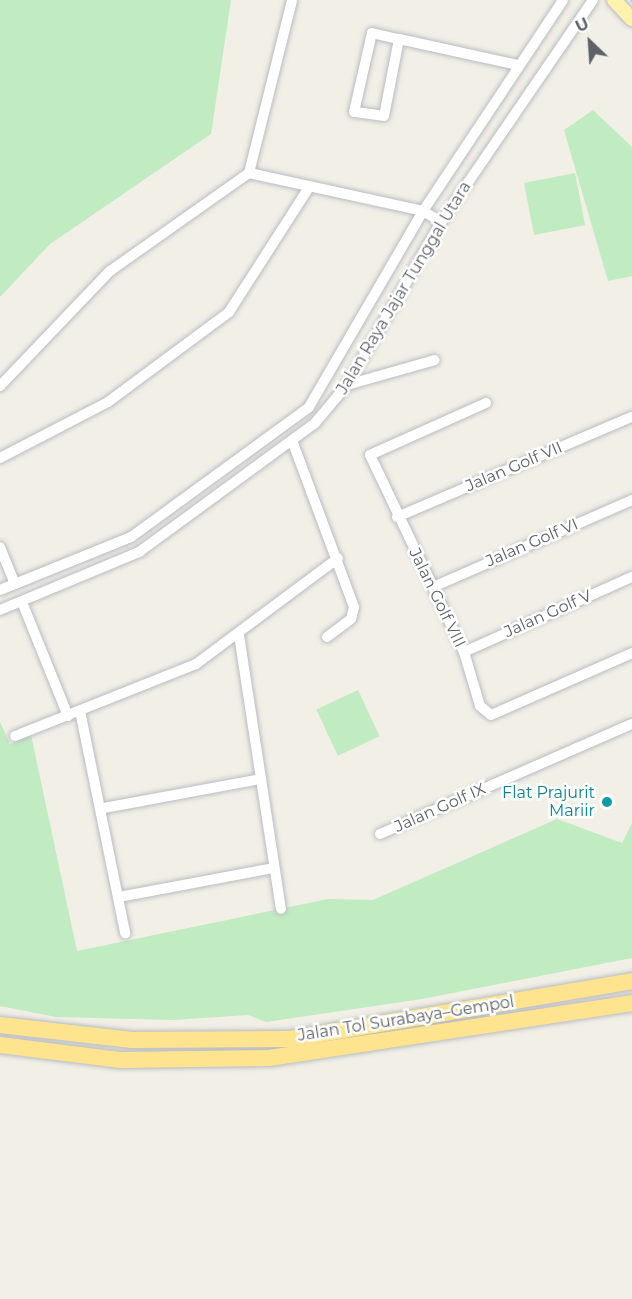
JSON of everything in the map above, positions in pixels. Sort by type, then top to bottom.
[{"type":"highway","name":"Jalan Tol Surabaya–Gempol","points":[[0,1025],[132,1040],[290,1039],[632,981]]},
{"type":"highway","name":"Jalan Tol Surabaya–Gempol","points":[[0,1045],[121,1060],[269,1058],[632,1003]]},
{"type":"main road","points":[[614,0],[632,19]]},
{"type":"street","points":[[0,386],[110,272],[249,173],[292,0]]},
{"type":"street","name":"Jalan Raya Jajar Tunggal Utara","points":[[0,590],[132,537],[309,407],[423,211],[517,64],[562,0]]},
{"type":"street","name":"Jalan Raya Jajar Tunggal Utara","points":[[0,610],[139,552],[293,443],[347,385],[441,222],[593,0]]},
{"type":"street","points":[[399,39],[384,116],[354,112],[368,35],[399,39],[517,64]]},
{"type":"street","points":[[249,173],[308,189],[423,211],[441,222]]},
{"type":"street","points":[[0,458],[108,402],[229,312],[308,189]]},
{"type":"street","points":[[347,385],[435,360]]},
{"type":"street","name":"Jalan Golf VIII","points":[[486,403],[372,452],[397,517],[464,652],[480,706],[491,715],[632,653]]},
{"type":"street","name":"Jalan Golf VII","points":[[397,517],[632,417]]},
{"type":"street","points":[[293,443],[338,558],[354,612],[327,637]]},
{"type":"street","name":"Jalan Golf VI","points":[[433,587],[632,500]]},
{"type":"street","points":[[132,537],[139,552]]},
{"type":"street","points":[[0,547],[15,585]]},
{"type":"street","points":[[15,736],[195,664],[239,635],[338,558]]},
{"type":"street","name":"Jalan Golf V","points":[[464,652],[632,577]]},
{"type":"street","points":[[22,602],[68,716]]},
{"type":"street","points":[[239,635],[281,909]]},
{"type":"street","points":[[80,711],[104,808],[125,933]]},
{"type":"street","name":"Jalan Golf IX","points":[[380,834],[632,724]]},
{"type":"street","points":[[104,808],[261,779]]},
{"type":"street","points":[[119,897],[274,868]]},
{"type":"green space","points":[[0,0],[231,0],[211,134],[50,244],[0,297]]},
{"type":"green space","points":[[593,110],[632,147],[632,276],[608,281],[564,130]]},
{"type":"green space","points":[[575,173],[585,225],[534,235],[524,183]]},
{"type":"green space","points":[[358,690],[380,736],[338,756],[316,709]]},
{"type":"green space","points":[[0,722],[10,744],[31,735],[77,951],[328,899],[373,900],[557,819],[622,843],[632,823],[632,958],[422,999],[266,1022],[248,1015],[173,1020],[56,1017],[0,1006]]},
{"type":"place","name":"Flat Prajurit Mariir","points":[[607,802]]}]
